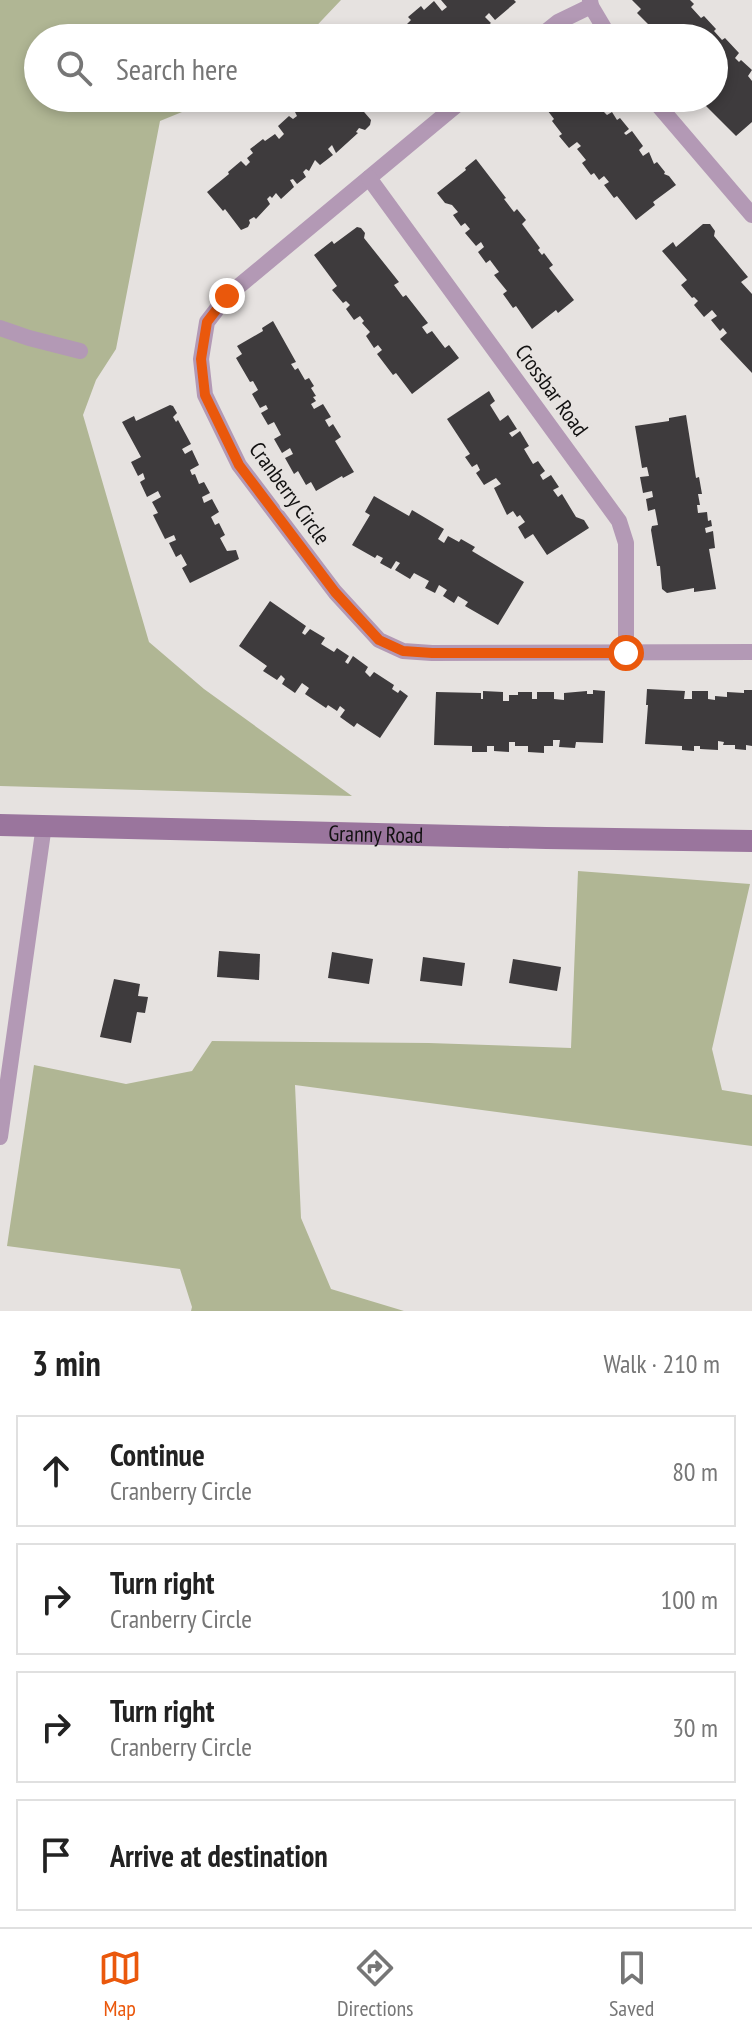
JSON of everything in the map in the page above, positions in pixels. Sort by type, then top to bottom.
[{"type":"street","points":[[556,24],[591,3],[602,24]]},
{"type":"street","name":"Cranberry Circle","points":[[448,112],[227,296],[207,322],[201,359],[205,395],[239,465],[335,592],[379,640],[403,651],[752,652]]},
{"type":"street","points":[[664,112],[752,215]]},
{"type":"street","name":"Crossbar Road","points":[[369,178],[619,521],[626,543],[626,653]]},
{"type":"street","points":[[0,328],[80,351]]},
{"type":"street","name":"Granny Road","points":[[0,825],[752,841]]},
{"type":"street","points":[[0,1137],[44,825]]},
{"type":"green space","points":[[0,0],[341,0],[318,24],[24,24],[24,112],[182,112],[160,121],[116,349],[96,380],[83,415],[149,642],[204,689],[352,796],[0,786]]},
{"type":"green space","points":[[578,871],[750,884],[712,1049],[722,1090],[752,1095],[752,1146],[295,1085],[301,1218],[331,1289],[404,1311],[191,1311],[180,1269],[7,1246],[34,1065],[126,1084],[192,1071],[212,1041],[571,1048]]},
{"type":"building","points":[[441,0],[516,2],[495,20],[489,13],[485,17],[490,24],[407,24],[411,20],[408,17],[421,6],[424,10],[434,1],[442,11],[447,7]]},
{"type":"building","points":[[632,0],[690,0],[694,4],[691,7],[711,24],[648,24],[637,13],[641,9]]},
{"type":"building","points":[[728,41],[739,53],[735,58],[752,70],[748,76],[752,81],[752,122],[736,136],[712,112],[728,112]]},
{"type":"building","points":[[295,112],[364,112],[371,120],[365,130],[359,128],[358,133],[336,153],[332,145],[328,149],[333,155],[320,165],[315,160],[309,171],[306,169],[303,172],[306,177],[297,184],[290,180],[294,187],[281,199],[276,193],[272,198],[270,196],[267,199],[270,204],[256,219],[249,220],[248,227],[241,230],[207,192],[241,161],[246,166],[250,162],[247,158],[253,153],[250,149],[263,139],[265,141],[275,134],[279,139],[284,134],[278,126],[289,116],[293,119],[297,116]]},
{"type":"building","points":[[549,112],[604,112],[607,115],[612,112],[629,129],[624,133],[626,135],[632,131],[643,146],[639,150],[643,156],[649,152],[654,164],[657,162],[676,185],[636,220],[604,185],[609,182],[604,176],[599,180],[582,163],[586,160],[577,149],[581,146],[577,142],[569,148],[559,136],[562,134],[552,121],[554,119]]},
{"type":"building","points":[[476,159],[514,212],[517,209],[526,220],[522,224],[540,248],[538,250],[553,265],[549,268],[574,300],[532,329],[503,294],[507,291],[494,275],[499,272],[490,260],[486,263],[478,252],[484,247],[481,242],[476,246],[465,233],[470,229],[465,223],[461,226],[453,215],[458,212],[437,193]]},
{"type":"building","points":[[703,224],[710,224],[715,231],[714,236],[748,277],[741,282],[752,294],[752,373],[720,339],[727,333],[723,328],[720,331],[711,320],[717,316],[712,310],[704,317],[694,305],[698,301],[681,285],[687,280],[662,251],[673,242],[676,247]]},
{"type":"building","points":[[357,227],[365,233],[364,238],[399,282],[394,285],[428,323],[422,327],[427,334],[432,331],[445,348],[449,345],[459,358],[412,394],[377,354],[382,350],[378,345],[374,348],[366,336],[370,332],[362,323],[364,321],[360,316],[354,320],[346,309],[350,305],[346,301],[343,303],[332,290],[337,286],[314,255]]},
{"type":"building","points":[[273,321],[296,362],[291,364],[314,386],[311,388],[316,401],[311,404],[314,409],[323,404],[331,417],[325,420],[329,427],[333,424],[341,437],[335,441],[354,472],[316,491],[311,482],[306,485],[298,471],[294,474],[285,458],[293,454],[290,448],[282,453],[274,439],[281,435],[274,422],[268,425],[261,413],[268,409],[266,405],[260,408],[252,394],[258,390],[236,358],[242,354],[237,346],[263,331],[262,328]]},
{"type":"building","points":[[489,391],[495,401],[490,405],[500,421],[508,415],[517,429],[509,433],[512,437],[520,431],[529,446],[524,449],[533,464],[538,461],[545,471],[540,475],[543,480],[551,475],[559,487],[553,490],[558,497],[562,494],[576,517],[584,520],[589,528],[547,555],[533,534],[525,539],[518,527],[525,522],[520,515],[517,517],[513,511],[507,515],[494,488],[501,484],[496,478],[484,485],[476,473],[480,470],[477,464],[472,467],[465,457],[470,454],[447,419]]},
{"type":"building","points":[[170,405],[177,413],[173,417],[176,422],[178,420],[191,444],[182,449],[185,454],[192,450],[199,465],[190,470],[192,475],[195,474],[199,484],[204,482],[210,493],[202,497],[204,503],[212,499],[219,512],[211,517],[215,525],[219,523],[225,535],[220,538],[227,551],[236,550],[239,559],[190,583],[182,568],[187,565],[181,554],[176,557],[169,543],[176,540],[174,535],[165,539],[153,515],[158,513],[152,502],[161,497],[158,491],[147,497],[140,482],[145,479],[143,473],[138,476],[131,462],[141,457],[122,422],[134,416],[136,421]]},
{"type":"building","points":[[686,415],[696,478],[699,477],[702,494],[698,494],[698,513],[707,512],[712,526],[705,528],[706,533],[713,531],[715,548],[709,549],[716,589],[694,592],[694,588],[667,593],[662,589],[651,530],[652,526],[658,525],[655,509],[648,511],[646,499],[653,497],[652,491],[643,493],[640,477],[649,476],[647,467],[642,468],[635,426]]},
{"type":"building","points":[[374,496],[409,516],[412,510],[444,529],[438,539],[444,543],[448,536],[459,542],[461,539],[475,547],[472,551],[524,582],[498,625],[465,606],[468,602],[458,596],[454,603],[443,596],[447,590],[439,585],[435,593],[425,588],[429,581],[414,573],[410,579],[395,570],[400,563],[396,561],[391,569],[380,563],[383,558],[377,555],[375,558],[352,545],[370,515],[365,512]]},
{"type":"building","points":[[270,601],[306,626],[302,633],[305,635],[310,629],[325,638],[321,644],[334,652],[337,648],[349,656],[345,662],[348,664],[353,656],[368,667],[365,672],[370,677],[374,672],[394,685],[392,689],[408,696],[380,738],[357,723],[354,727],[340,717],[345,710],[340,706],[337,711],[328,705],[326,708],[305,694],[309,688],[302,683],[295,693],[282,684],[285,679],[281,675],[277,680],[263,671],[267,666],[239,646]]},
{"type":"building","points":[[647,689],[685,691],[684,699],[692,699],[692,691],[708,691],[708,699],[715,700],[715,696],[727,697],[727,692],[752,690],[752,746],[746,745],[746,750],[735,749],[735,745],[723,745],[724,742],[718,741],[718,750],[694,746],[694,751],[682,750],[682,746],[645,744]]},
{"type":"building","points":[[593,690],[605,691],[603,743],[576,742],[575,748],[559,747],[560,740],[553,740],[553,746],[544,746],[544,753],[528,752],[528,746],[515,746],[515,742],[509,742],[509,752],[494,751],[494,746],[487,746],[487,752],[472,752],[472,746],[434,745],[436,692],[481,693],[483,699],[483,691],[503,692],[503,701],[509,701],[509,695],[518,695],[518,692],[532,692],[532,699],[537,699],[537,692],[554,692],[554,699],[564,700],[564,693],[587,691],[587,694],[593,694]]},
{"type":"building","points":[[219,951],[260,954],[259,980],[217,977]]},
{"type":"building","points":[[332,952],[373,959],[369,984],[328,978]]},
{"type":"building","points":[[423,957],[465,963],[462,986],[420,981]]},
{"type":"building","points":[[513,959],[561,967],[557,991],[509,983]]},
{"type":"building","points":[[114,979],[140,984],[138,996],[148,997],[145,1013],[137,1012],[131,1043],[100,1037]]},
{"type":"route","points":[[227,296],[207,322],[201,359],[205,395],[239,465],[335,592],[379,640],[403,651],[432,653],[626,653]]}]
